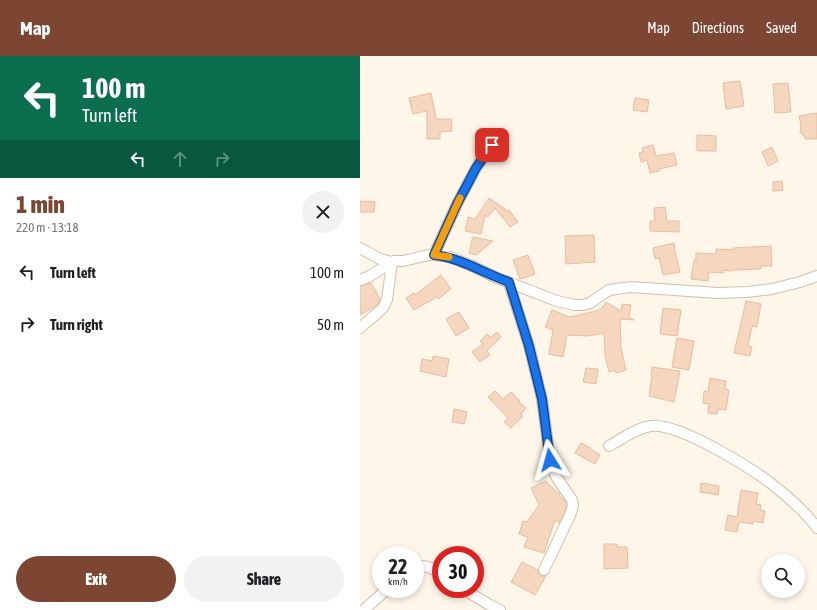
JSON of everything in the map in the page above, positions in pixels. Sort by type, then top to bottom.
[{"type":"street","points":[[434,255],[457,204],[476,168],[498,135]]},
{"type":"street","points":[[360,248],[380,259],[392,262]]},
{"type":"street","points":[[360,280],[370,276],[394,261],[403,261],[434,255],[450,257],[497,278],[565,303],[583,305],[590,303],[610,290],[631,287],[718,293],[747,292],[772,289],[817,276]]},
{"type":"street","points":[[360,328],[385,306],[392,262]]},
{"type":"street","points":[[509,282],[529,346],[542,399],[552,467],[557,478],[573,502],[571,513],[544,570]]},
{"type":"street","points":[[610,446],[634,432],[650,426],[663,427],[687,435],[724,453],[777,488],[804,511],[817,528]]},
{"type":"street","points":[[364,610],[377,598]]},
{"type":"street","points":[[478,598],[500,610]]},
{"type":"building","points":[[740,81],[744,106],[726,109],[723,83]]},
{"type":"building","points":[[788,83],[791,112],[775,113],[773,84]]},
{"type":"building","points":[[431,93],[436,119],[451,119],[452,131],[440,132],[440,139],[427,139],[427,111],[413,114],[409,98]]},
{"type":"building","points":[[635,98],[649,100],[647,112],[633,110]]},
{"type":"building","points":[[817,113],[817,139],[805,139],[803,133],[800,133],[801,125],[799,116]]},
{"type":"building","points":[[697,135],[716,136],[716,151],[697,151]]},
{"type":"building","points":[[653,145],[656,156],[674,153],[677,165],[659,169],[659,171],[650,173],[647,160],[641,162],[639,153],[643,152],[642,148]]},
{"type":"building","points":[[772,147],[778,161],[768,166],[762,152]]},
{"type":"building","points":[[782,181],[783,190],[773,191],[773,182]]},
{"type":"building","points":[[489,198],[508,211],[509,210],[518,222],[510,227],[495,208],[488,217],[485,215],[481,234],[465,231],[468,217],[475,219]]},
{"type":"building","points":[[360,201],[375,202],[374,212],[360,212]]},
{"type":"building","points":[[665,207],[667,221],[679,221],[679,232],[650,231],[650,221],[655,221],[654,208]]},
{"type":"building","points":[[594,235],[595,262],[566,264],[565,236]]},
{"type":"building","points":[[473,237],[493,241],[476,255],[469,253]]},
{"type":"building","points":[[674,243],[680,272],[663,275],[659,258],[655,259],[653,248]]},
{"type":"building","points":[[771,246],[772,266],[761,266],[761,269],[724,270],[723,273],[709,272],[708,281],[691,279],[694,260],[696,260],[696,253],[716,254],[716,249],[734,250],[733,248]]},
{"type":"building","points":[[528,255],[535,274],[520,279],[513,260]]},
{"type":"building","points":[[441,275],[451,289],[438,299],[437,297],[414,310],[406,298],[414,293],[415,295]]},
{"type":"building","points":[[371,283],[380,299],[378,304],[360,315],[360,286]]},
{"type":"building","points":[[746,301],[761,304],[757,327],[752,326],[748,346],[752,347],[750,356],[734,353]]},
{"type":"building","points":[[606,302],[621,311],[622,304],[631,305],[629,317],[634,320],[620,319],[621,348],[626,370],[616,373],[615,370],[609,372],[605,355],[604,333],[588,336],[567,335],[563,357],[549,354],[553,330],[545,327],[552,310],[570,317],[600,310]]},
{"type":"building","points":[[663,308],[681,310],[677,336],[660,334]]},
{"type":"building","points":[[459,312],[469,328],[456,336],[446,319]]},
{"type":"building","points":[[497,332],[501,337],[487,351],[490,355],[480,362],[472,352],[483,344],[480,341],[487,334],[491,337]]},
{"type":"building","points":[[677,338],[694,341],[689,370],[672,367]]},
{"type":"building","points":[[433,356],[449,359],[446,377],[420,371],[422,359],[432,361]]},
{"type":"building","points":[[652,367],[680,371],[674,402],[649,396]]},
{"type":"building","points":[[586,368],[598,369],[596,384],[583,382]]},
{"type":"building","points":[[710,378],[726,381],[725,389],[729,390],[726,410],[718,409],[717,414],[708,413],[709,404],[703,403],[704,391],[708,392]]},
{"type":"building","points":[[495,391],[503,399],[511,392],[526,408],[521,414],[523,416],[511,428],[504,422],[508,418],[488,397]]},
{"type":"building","points":[[454,409],[467,412],[464,424],[452,422]]},
{"type":"building","points":[[581,443],[600,455],[595,464],[575,453]]},
{"type":"building","points":[[546,481],[560,494],[559,496],[564,499],[566,506],[559,523],[555,520],[544,553],[524,547],[528,537],[519,534],[523,521],[527,522],[539,505],[531,488]]},
{"type":"building","points":[[701,483],[719,486],[718,495],[700,492]]},
{"type":"building","points":[[741,490],[758,493],[756,504],[761,505],[760,510],[765,511],[763,523],[753,521],[753,524],[739,522],[737,532],[725,530],[728,515],[737,517]]},
{"type":"building","points":[[604,544],[617,544],[617,547],[627,547],[628,568],[604,569]]},
{"type":"building","points":[[522,562],[538,570],[538,573],[541,576],[546,576],[535,595],[511,582]]},
{"type":"slow traffic","points":[[449,257],[434,255],[460,198]]},
{"type":"route","points":[[492,145],[476,168],[457,204],[434,255],[450,257],[509,282],[529,346],[542,399],[550,460]]}]
